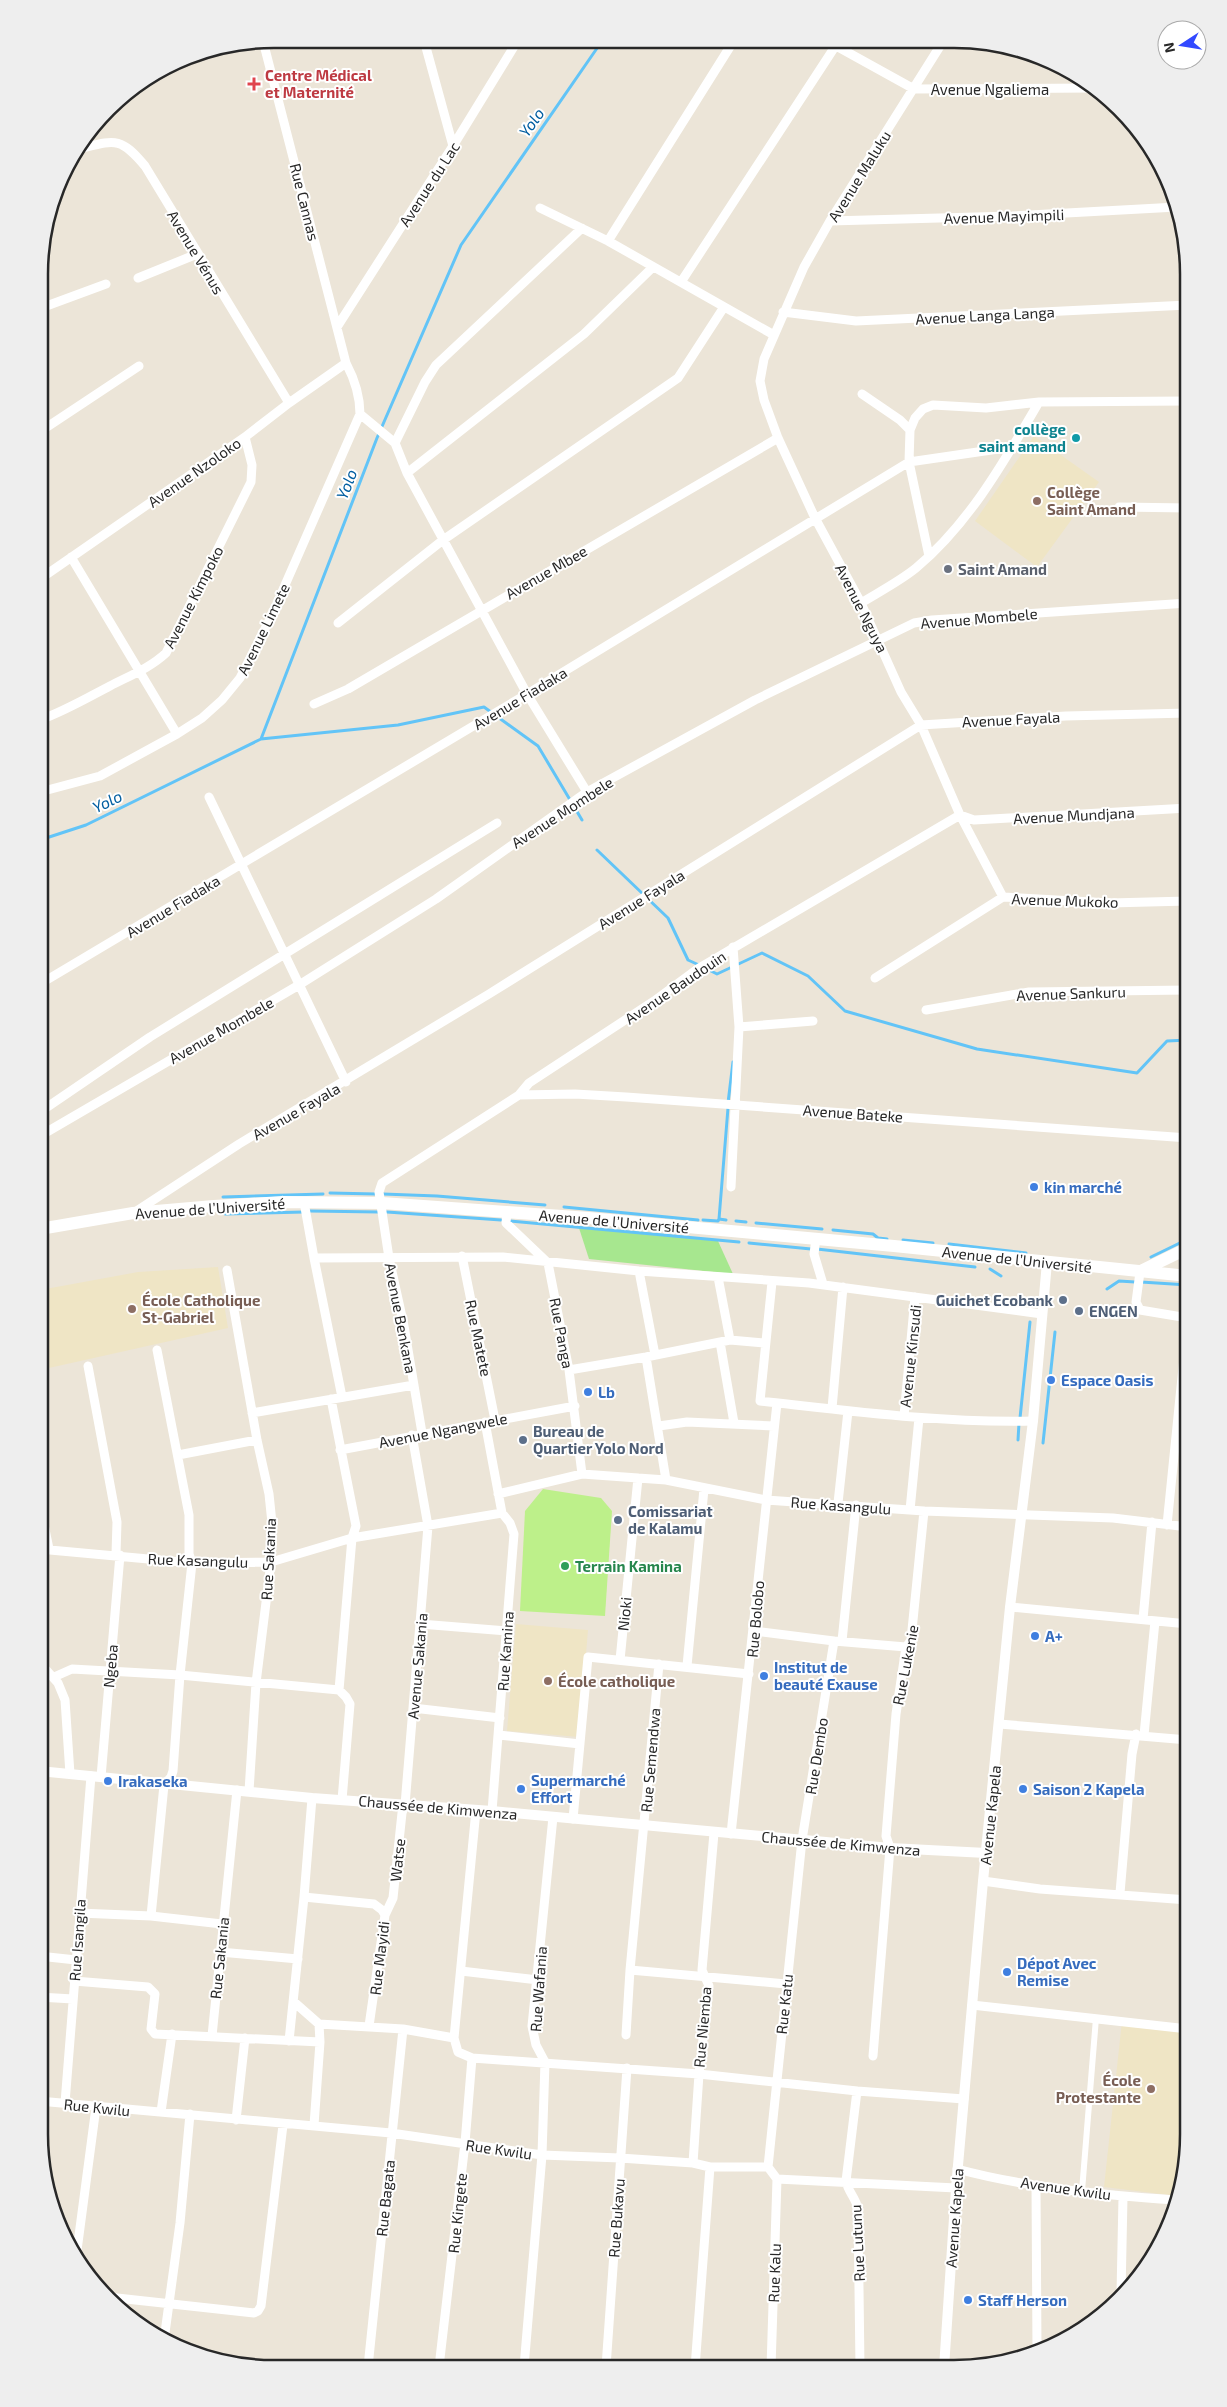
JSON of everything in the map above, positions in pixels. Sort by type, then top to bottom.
[{"type":"main road","name":"Avenue de l’Université","points":[[48,1228],[133,1213],[214,1206],[304,1202],[382,1203],[507,1211],[816,1238],[1180,1275]]},
{"type":"main road","points":[[1140,1272],[1180,1252]]},
{"type":"street","name":"Rue Cannas","points":[[265,48],[346,363]]},
{"type":"street","points":[[426,48],[454,146]]},
{"type":"street","name":"Avenue du Lac","points":[[337,327],[454,146],[513,48]]},
{"type":"street","points":[[608,241],[729,48]]},
{"type":"street","points":[[682,282],[831,48]]},
{"type":"street","points":[[843,48],[914,89]]},
{"type":"street","name":"Avenue Maluku","points":[[782,312],[804,267],[830,221],[939,48]]},
{"type":"street","name":"Avenue Ngaliema","points":[[914,89],[1082,88]]},
{"type":"street","name":"Avenue Vénus","points":[[87,147],[104,143],[121,142],[145,166],[289,403]]},
{"type":"street","name":"Avenue Mayimpili","points":[[830,221],[1012,216],[1169,207]]},
{"type":"street","points":[[540,208],[608,241],[774,335]]},
{"type":"street","points":[[395,443],[425,382],[436,365],[582,228]]},
{"type":"street","points":[[138,278],[197,254]]},
{"type":"street","points":[[407,473],[584,334],[653,268]]},
{"type":"street","points":[[48,305],[106,284]]},
{"type":"street","name":"Avenue Langa Langa","points":[[782,312],[856,321],[1180,306]]},
{"type":"street","points":[[338,623],[443,540],[678,378],[724,307]]},
{"type":"street","name":"Avenue Nguya","points":[[782,312],[764,359],[760,381],[764,400],[778,438],[815,518],[880,640],[901,692],[921,725],[960,815],[1004,897]]},
{"type":"street","name":"Avenue Nzoloko","points":[[48,573],[245,437],[346,363]]},
{"type":"street","name":"Avenue Limete","points":[[48,790],[100,776],[177,734],[202,718],[222,700],[240,678],[271,617],[360,414],[360,401],[356,381],[346,363]]},
{"type":"street","points":[[48,426],[139,366]]},
{"type":"street","points":[[862,394],[900,420],[910,430]]},
{"type":"street","points":[[930,556],[909,462],[910,430],[915,418],[923,409],[933,405],[986,408],[1039,402],[1180,401]]},
{"type":"street","points":[[861,603],[915,569],[930,556],[965,517],[1012,447],[1039,402]]},
{"type":"street","points":[[360,414],[395,443],[407,473],[527,694],[587,792]]},
{"type":"street","name":"Avenue Kimpoko","points":[[48,717],[157,661],[172,644],[251,482],[252,465],[245,437]]},
{"type":"street","name":"Avenue Mbee","points":[[314,704],[356,684],[778,438]]},
{"type":"street","name":"Avenue Fiadaka","points":[[48,979],[501,710],[909,462],[1012,447]]},
{"type":"street","points":[[1119,507],[1180,508]]},
{"type":"street","points":[[71,557],[141,670],[177,734]]},
{"type":"street","name":"Avenue Mombele","points":[[48,1131],[299,985],[436,899],[587,792],[755,700],[914,623],[932,620],[1180,604]]},
{"type":"street","name":"Avenue Fayala","points":[[133,1213],[239,1144],[346,1082],[921,725],[1066,716],[1180,713]]},
{"type":"street","points":[[209,797],[346,1082]]},
{"type":"street","name":"Avenue Mundjana","points":[[960,815],[974,820],[1180,808]]},
{"type":"street","name":"Avenue Baudouin","points":[[399,1172],[519,1095],[529,1083],[654,1002],[696,970],[960,815]]},
{"type":"street","points":[[48,1107],[150,1037],[497,823]]},
{"type":"street","name":"Avenue Mukoko","points":[[875,978],[1004,897],[1110,902],[1180,901]]},
{"type":"street","points":[[730,1187],[739,1027],[733,948]]},
{"type":"street","name":"Avenue Sankuru","points":[[926,1010],[1029,992],[1180,990]]},
{"type":"street","points":[[739,1027],[813,1021]]},
{"type":"street","name":"Avenue Bateke","points":[[519,1095],[575,1094],[1180,1137]]},
{"type":"street","name":"Avenue Benkana","points":[[399,1172],[382,1182],[379,1192],[389,1258],[422,1433]]},
{"type":"street","points":[[304,1202],[342,1397]]},
{"type":"street","points":[[507,1211],[506,1223],[548,1263]]},
{"type":"street","points":[[816,1238],[814,1254],[823,1284]]},
{"type":"street","points":[[314,1258],[462,1256],[503,1258],[772,1282],[823,1284],[1042,1314]]},
{"type":"street","name":"Rue Matete","points":[[462,1256],[490,1421],[498,1494]]},
{"type":"street","name":"Avenue Kapela","points":[[945,2360],[957,2169],[983,1881],[1010,1607],[1023,1515],[1033,1421],[1047,1262]]},
{"type":"street","name":"Rue Panga","points":[[548,1263],[575,1406],[582,1474]]},
{"type":"street","name":"Rue Sakania","points":[[227,1270],[271,1512],[271,1562],[256,1683],[249,1791]]},
{"type":"street","points":[[639,1271],[656,1355]]},
{"type":"street","points":[[1140,1272],[1136,1302],[1140,1310],[1180,1317]]},
{"type":"street","points":[[718,1277],[730,1340]]},
{"type":"street","points":[[772,1282],[760,1401],[919,1418],[977,1422],[1033,1421]]},
{"type":"street","points":[[832,1408],[843,1287]]},
{"type":"street","name":"Avenue Kinsudi","points":[[904,1416],[915,1297]]},
{"type":"street","points":[[569,1370],[730,1340],[765,1343]]},
{"type":"street","points":[[720,1342],[734,1423]]},
{"type":"street","points":[[150,1916],[164,1784],[171,1777],[173,1771],[180,1675],[192,1563],[189,1554],[188,1515],[157,1350]]},
{"type":"street","points":[[646,1357],[659,1426],[666,1480]]},
{"type":"street","name":"Ngeba","points":[[88,1366],[117,1522],[118,1555],[110,1671],[96,1776]]},
{"type":"street","points":[[252,1413],[414,1385]]},
{"type":"street","points":[[1167,1525],[1180,1397]]},
{"type":"street","points":[[331,1399],[356,1526],[352,1538],[338,1690]]},
{"type":"street","name":"Rue Bolobo","points":[[731,1834],[777,1403]]},
{"type":"street","name":"Avenue Ngangwele","points":[[340,1450],[422,1433],[575,1406]]},
{"type":"street","points":[[838,1503],[848,1411]]},
{"type":"street","name":"Avenue Kinsudi","points":[[910,1510],[919,1418]]},
{"type":"street","points":[[659,1426],[687,1422],[774,1426]]},
{"type":"street","name":"Avenue Sakania","points":[[405,1805],[428,1526],[412,1435]]},
{"type":"street","points":[[178,1455],[257,1440]]},
{"type":"street","name":"Rue Kasangulu","points":[[498,1494],[582,1474],[666,1480],[766,1500],[838,1503],[924,1511],[1113,1518],[1180,1526]]},
{"type":"street","name":"Nioki","points":[[620,1660],[638,1478]]},
{"type":"street","points":[[687,1666],[704,1489]]},
{"type":"street","name":"Rue Kamina","points":[[492,1811],[514,1534],[510,1523],[502,1513],[498,1494]]},
{"type":"street","name":"Rue Dembo","points":[[802,1840],[838,1641],[856,1505]]},
{"type":"street","name":"Rue Lukenie","points":[[890,1848],[886,1836],[896,1714],[906,1647],[911,1640],[924,1511]]},
{"type":"street","name":"Rue Kasangulu","points":[[48,1549],[192,1563],[271,1562],[352,1538],[502,1513]]},
{"type":"street","points":[[1143,1619],[1152,1522]]},
{"type":"street","points":[[1010,1607],[1180,1623]]},
{"type":"street","points":[[1120,1894],[1132,1754],[1140,1735],[1155,1621]]},
{"type":"street","points":[[420,1624],[507,1631]]},
{"type":"street","points":[[754,1631],[906,1647]]},
{"type":"street","points":[[573,1819],[588,1657],[749,1674]]},
{"type":"street","name":"Rue Semendwa","points":[[644,1826],[659,1664]]},
{"type":"street","points":[[54,1677],[72,1669],[180,1675],[338,1690],[346,1697],[350,1704],[342,1800]]},
{"type":"street","points":[[48,1671],[54,1677],[62,1692],[67,1709],[70,1774]]},
{"type":"street","points":[[413,1708],[500,1718]]},
{"type":"street","points":[[999,1724],[1180,1739]]},
{"type":"street","points":[[498,1735],[580,1744]]},
{"type":"street","name":"Chaussée de Kimwenza","points":[[48,1772],[312,1798],[492,1811],[890,1848],[986,1853]]},
{"type":"street","name":"Rue Isangila","points":[[66,2103],[79,1913],[96,1776]]},
{"type":"street","name":"Rue Sakania","points":[[212,2036],[237,1790]]},
{"type":"street","points":[[289,2041],[312,1798]]},
{"type":"street","name":"Watse","points":[[385,1915],[393,1898],[402,1813],[405,1805]]},
{"type":"street","points":[[476,1810],[454,2038],[458,2052],[472,2058],[627,2068],[857,2091],[964,2099]]},
{"type":"street","name":"Rue Wafania","points":[[525,2360],[542,2155],[545,2062],[536,2045],[532,2026],[553,1818]]},
{"type":"street","points":[[626,2035],[630,1970],[644,1826]]},
{"type":"street","name":"Rue Niemba","points":[[693,2163],[699,2074],[709,1986],[702,1970],[714,1832]]},
{"type":"street","name":"Rue Katu","points":[[768,2167],[802,1840]]},
{"type":"street","points":[[873,2056],[890,1848]]},
{"type":"street","points":[[983,1881],[1040,1889],[1180,1899]]},
{"type":"street","name":"Rue Mayidi","points":[[304,1897],[374,1904],[385,1915],[369,2026]]},
{"type":"street","points":[[79,1913],[150,1916],[222,1924]]},
{"type":"street","points":[[220,1952],[298,1959]]},
{"type":"street","points":[[48,1957],[76,1960]]},
{"type":"street","points":[[630,1970],[786,1984]]},
{"type":"street","points":[[461,1971],[538,1980]]},
{"type":"street","points":[[74,1981],[148,1987],[153,1990],[155,1994],[152,2032],[320,2042]]},
{"type":"street","points":[[48,1998],[73,1999]]},
{"type":"street","points":[[294,2002],[319,2024],[403,2029],[454,2038]]},
{"type":"street","points":[[972,2005],[1180,2028]]},
{"type":"street","points":[[1082,2191],[1096,2018]]},
{"type":"street","points":[[314,2125],[320,2042],[319,2024]]},
{"type":"street","name":"Rue Bagata","points":[[369,2360],[403,2029]]},
{"type":"street","points":[[161,2112],[172,2034]]},
{"type":"street","points":[[236,2120],[245,2038]]},
{"type":"street","name":"Rue Kingete","points":[[440,2360],[465,2143],[472,2058]]},
{"type":"street","name":"Rue Bukavu","points":[[606,2360],[627,2068]]},
{"type":"street","points":[[846,2181],[857,2091]]},
{"type":"street","name":"Rue Kwilu","points":[[48,2102],[190,2114],[283,2125],[314,2125],[391,2133],[542,2155],[693,2163],[710,2167],[768,2167]]},
{"type":"street","points":[[78,2245],[96,2107]]},
{"type":"street","points":[[165,2331],[180,2223],[190,2114]]},
{"type":"street","points":[[120,2298],[254,2313],[258,2311],[261,2306],[283,2125]]},
{"type":"street","points":[[696,2360],[710,2167]]},
{"type":"street","points":[[768,2167],[777,2179],[956,2188]]},
{"type":"street","name":"Avenue Kwilu","points":[[957,2169],[1036,2185],[1123,2196],[1169,2199]]},
{"type":"street","name":"Rue Kalu","points":[[771,2360],[777,2179]]},
{"type":"street","name":"Rue Lutunu","points":[[846,2181],[847,2188],[854,2196],[858,2209],[860,2360]]},
{"type":"street","points":[[1036,2185],[1037,2343]]},
{"type":"street","points":[[1121,2284],[1123,2196]]},
{"type":"shaded area","name":"Collège Saint Amand","points":[[1034,436],[1099,482],[1037,567],[975,521]]},
{"type":"shaded area","name":"École Catholique St-Gabriel","points":[[218,1267],[228,1328],[48,1368],[48,1289],[138,1272]]},
{"type":"shaded area","name":"École catholique","points":[[516,1624],[588,1630],[579,1737],[507,1731]]},
{"type":"shaded area","name":"École Protestante","points":[[1122,2021],[1180,2029],[1180,2133],[1178,2163],[1171,2195],[1104,2187]]},
{"type":"green space","points":[[579,1228],[718,1241],[733,1274],[589,1259]]},
{"type":"green space","name":"Terrain Kamina","points":[[543,1489],[601,1498],[612,1511],[605,1616],[520,1611],[525,1511]]},
{"type":"waterway","name":"Yolo","points":[[48,837],[86,825],[261,739],[377,438],[461,245],[597,48]]},
{"type":"waterway","points":[[261,739],[398,725],[484,707],[538,746],[582,820]]},
{"type":"waterway","points":[[597,850],[668,918],[688,960],[699,965]]},
{"type":"waterway","points":[[705,968],[717,974],[762,953],[808,976],[845,1011],[977,1049],[1137,1073],[1167,1041],[1180,1040]]},
{"type":"waterway","points":[[728,1103],[733,1062]]},
{"type":"waterway","points":[[726,1220],[719,1219],[728,1108]]},
{"type":"waterway","points":[[330,1193],[376,1194]]},
{"type":"waterway","points":[[223,1197],[323,1194]]},
{"type":"waterway","points":[[383,1194],[437,1196],[545,1205]]},
{"type":"waterway","points":[[564,1207],[698,1220]]},
{"type":"waterway","points":[[310,1211],[379,1212]]},
{"type":"waterway","points":[[225,1214],[304,1212]]},
{"type":"waterway","points":[[387,1212],[501,1220]]},
{"type":"waterway","points":[[703,1220],[718,1221],[719,1219]]},
{"type":"waterway","points":[[510,1221],[739,1242]]},
{"type":"waterway","points":[[736,1221],[746,1222]]},
{"type":"waterway","points":[[756,1223],[822,1229]]},
{"type":"waterway","points":[[833,1230],[873,1234],[878,1238],[887,1239]]},
{"type":"waterway","points":[[903,1240],[933,1243]]},
{"type":"waterway","points":[[749,1243],[811,1249]]},
{"type":"waterway","points":[[1151,1257],[1180,1243]]},
{"type":"waterway","points":[[949,1244],[1026,1253]]},
{"type":"waterway","points":[[817,1249],[975,1267]]},
{"type":"waterway","points":[[990,1269],[1001,1276]]},
{"type":"waterway","points":[[1107,1289],[1119,1281],[1135,1282]]},
{"type":"waterway","points":[[1141,1282],[1180,1284]]},
{"type":"waterway","points":[[1020,1418],[1030,1322]]},
{"type":"waterway","points":[[1043,1443],[1055,1332]]},
{"type":"waterway","points":[[1018,1440],[1019,1423]]},
{"type":"place","name":"Centre Médical et Maternité","points":[[254,84]]},
{"type":"place","name":"collège saint amand","points":[[1076,438]]},
{"type":"place","name":"Collège Saint Amand","points":[[1037,501]]},
{"type":"place","name":"Saint Amand","points":[[948,569]]},
{"type":"place","name":"kin marché","points":[[1034,1187]]},
{"type":"place","name":"Guichet Ecobank","points":[[1063,1300]]},
{"type":"place","name":"École Catholique St-Gabriel","points":[[132,1309]]},
{"type":"place","name":"ENGEN","points":[[1079,1311]]},
{"type":"place","name":"Espace Oasis","points":[[1051,1380]]},
{"type":"place","name":"Lb","points":[[588,1392]]},
{"type":"place","name":"Bureau de Quartier Yolo Nord","points":[[523,1440]]},
{"type":"place","name":"Comissariat de Kalamu","points":[[618,1520]]},
{"type":"place","name":"Terrain Kamina","points":[[565,1566]]},
{"type":"place","name":"A+","points":[[1035,1636]]},
{"type":"place","name":"Institut de beauté Exause","points":[[764,1676]]},
{"type":"place","name":"École catholique","points":[[548,1681]]},
{"type":"place","name":"Irakaseka","points":[[108,1781]]},
{"type":"place","name":"Supermarché Effort","points":[[521,1789]]},
{"type":"place","name":"Saison 2 Kapela","points":[[1023,1789]]},
{"type":"place","name":"Dépot Avec Remise","points":[[1007,1972]]},
{"type":"place","name":"École Protestante","points":[[1151,2089]]},
{"type":"place","name":"Staff Herson","points":[[968,2300]]}]
